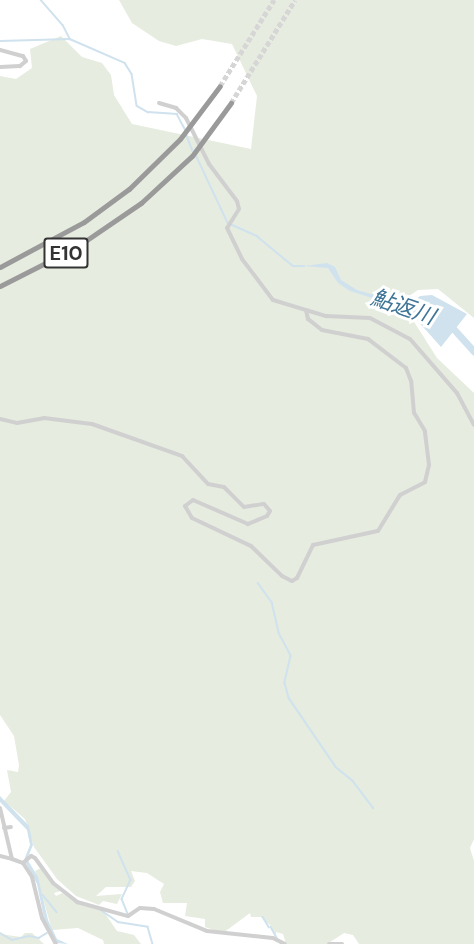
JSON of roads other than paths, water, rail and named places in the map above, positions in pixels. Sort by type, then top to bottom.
[{"type":"highway","name":"E10","points":[[0,267],[110,204],[148,173],[219,87]]},
{"type":"highway","name":"E10","points":[[0,286],[75,248],[129,213],[169,179],[230,105]]},
{"type":"street","points":[[0,50],[23,56],[26,61],[20,66],[0,67]]},
{"type":"street","points":[[159,103],[176,108],[186,118],[209,164],[237,201],[239,209],[227,228],[242,259],[273,300],[326,316],[370,318],[410,339],[457,393],[474,425]]},
{"type":"street","points":[[0,418],[21,423],[44,418],[92,424],[182,456],[208,484],[224,487],[244,507],[264,504],[270,511],[267,516],[248,524],[193,500],[185,506],[192,518],[251,546],[282,576],[294,580],[313,545],[378,531],[400,495],[425,482],[429,465],[425,431],[414,413],[411,381],[406,369],[368,339],[322,330],[308,319],[306,310]]},
{"type":"street","points":[[0,808],[12,859]]},
{"type":"street","points":[[4,828],[11,827]]},
{"type":"street","points":[[0,856],[25,863],[35,882],[43,923],[56,944]]},
{"type":"street","points":[[25,863],[31,856],[35,858],[53,883],[77,902],[128,916],[140,908],[154,909],[207,931],[273,938],[285,944]]},
{"type":"street","points":[[329,944],[342,944]]},
{"type":"water","points":[[327,263],[335,267],[341,280],[357,290],[409,305],[420,296],[432,295],[467,314],[441,347],[407,309],[350,291],[338,283],[328,268],[304,266]]},
{"type":"water","points":[[0,796],[29,826],[33,845],[27,859],[38,877],[48,920],[57,939],[68,944],[56,943],[45,923],[37,884],[24,860],[30,845],[27,830],[0,802]]},
{"type":"waterway","points":[[41,0],[63,25],[70,39]]},
{"type":"waterway","points":[[0,41],[70,39],[125,63],[132,74],[137,106],[148,112],[177,114],[185,129]]},
{"type":"waterway","points":[[186,133],[193,151]]},
{"type":"waterway","points":[[196,155],[228,223],[257,236],[293,266],[304,266]]},
{"type":"waterway","name":"鮎返川","points":[[450,325],[474,352]]},
{"type":"waterway","points":[[258,583],[272,602],[279,633],[291,656],[285,683],[289,698],[336,767],[353,781],[373,808]]},
{"type":"waterway","points":[[118,851],[131,880],[122,899],[128,914]]},
{"type":"waterway","points":[[43,895],[57,912]]},
{"type":"waterway","points":[[101,910],[118,922],[148,927],[153,944]]},
{"type":"waterway","points":[[263,917],[269,927]]},
{"type":"waterway","points":[[271,927],[277,938]]},
{"type":"waterway","points":[[0,933],[12,940],[29,936],[39,938],[47,933]]},
{"type":"tunnel","points":[[220,86],[274,0]]},
{"type":"tunnel","points":[[231,103],[295,0]]}]
